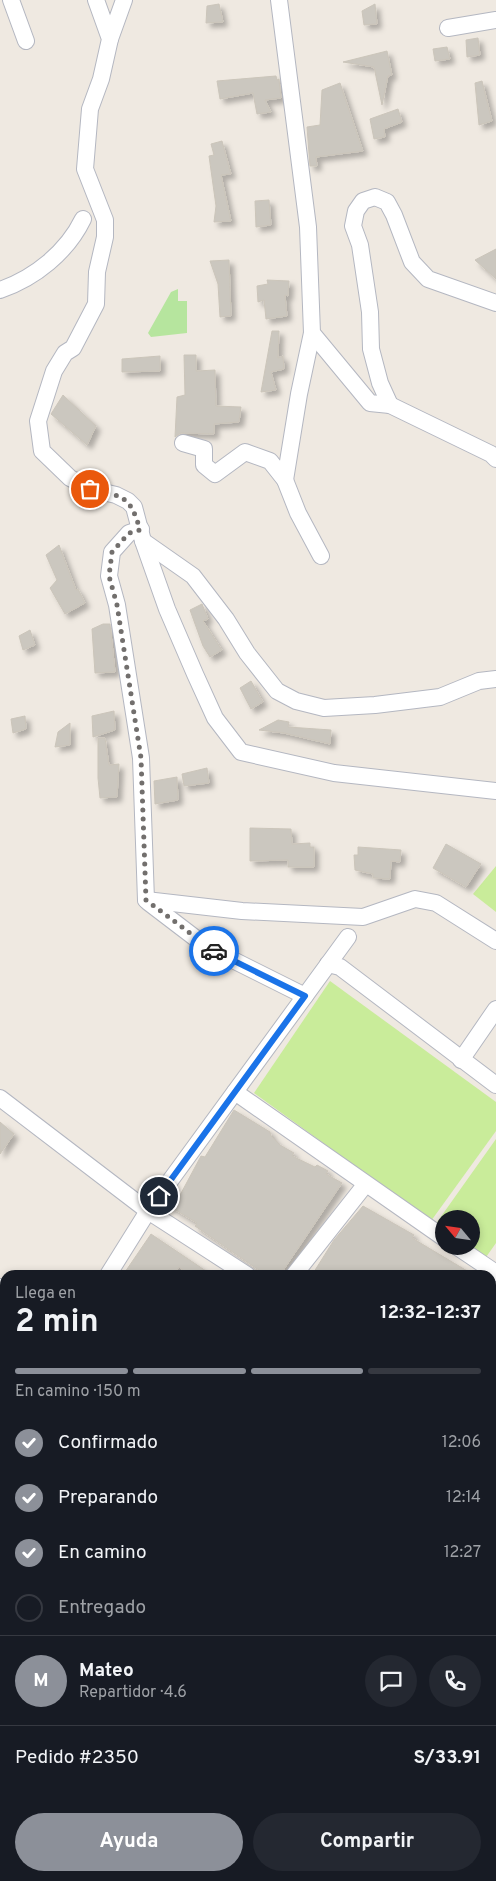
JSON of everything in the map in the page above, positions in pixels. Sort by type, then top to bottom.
[{"type":"street","points":[[11,0],[26,41]]},
{"type":"street","points":[[96,0],[110,39]]},
{"type":"street","points":[[124,0],[110,39],[101,79],[90,109],[84,169],[105,220],[105,237],[97,272],[96,304],[73,348],[65,353],[54,371],[38,421],[42,452],[70,478],[90,489],[128,501],[134,508],[137,535],[167,609],[215,718],[241,752],[334,773],[496,791]]},
{"type":"street","points":[[279,0],[308,227],[312,333],[299,394],[285,480]]},
{"type":"street","points":[[448,28],[496,20]]},
{"type":"street","points":[[390,405],[380,383],[371,349],[370,312],[360,245],[353,226],[356,211],[363,201],[375,197],[387,202],[412,262],[428,280],[466,290],[496,303]]},
{"type":"street","points":[[0,290],[20,283],[56,256],[77,231],[83,219]]},
{"type":"street","points":[[312,333],[370,403],[390,405],[491,454],[496,459]]},
{"type":"street","points":[[182,443],[204,449],[204,466],[215,474],[245,452],[270,461],[285,480],[298,513],[321,556]]},
{"type":"street","points":[[137,535],[112,552],[109,576],[117,605],[141,758],[146,900],[207,948],[305,996]]},
{"type":"street","points":[[137,535],[193,576],[226,619],[247,653],[278,691],[296,701],[324,708],[375,705],[440,697],[479,680],[496,679]]},
{"type":"street","points":[[146,900],[252,912],[363,916],[415,899],[436,903],[496,942]]},
{"type":"street","points":[[111,1270],[148,1212],[348,937]]},
{"type":"street","points":[[328,964],[340,967],[496,1085]]},
{"type":"street","points":[[461,1060],[496,1009]]},
{"type":"street","points":[[236,1092],[365,1185],[435,1232]]},
{"type":"street","points":[[2,1105],[148,1212],[239,1270]]},
{"type":"street","points":[[298,1270],[365,1185]]},
{"type":"street","points":[[471,1255],[490,1267]]},
{"type":"green space","points":[[178,289],[178,301],[187,301],[187,333],[151,337],[148,333],[171,292]]},
{"type":"green space","points":[[496,866],[496,912],[473,894]]},
{"type":"green space","points":[[330,981],[496,1102],[496,1131],[439,1210],[435,1210],[435,1215],[431,1221],[254,1093]]},
{"type":"green space","points":[[496,1139],[496,1243],[484,1260],[477,1255],[480,1255],[480,1210],[446,1210]]},
{"type":"building","points":[[219,4],[223,22],[206,23],[207,6]]},
{"type":"building","points":[[375,4],[377,24],[364,25],[362,11]]},
{"type":"building","points":[[478,38],[480,55],[467,57],[466,40]]},
{"type":"building","points":[[447,47],[450,59],[435,61],[433,49]]},
{"type":"building","points":[[387,51],[392,75],[388,76],[382,105],[374,67],[343,62]]},
{"type":"building","points":[[276,76],[277,80],[279,79],[281,98],[265,100],[271,112],[257,114],[253,93],[220,99],[217,81]]},
{"type":"building","points":[[482,81],[492,121],[479,125],[475,83]]},
{"type":"building","points":[[340,83],[363,151],[316,157],[317,166],[310,166],[307,127],[320,125],[322,90]]},
{"type":"building","points":[[398,109],[402,122],[384,129],[385,137],[374,139],[370,119]]},
{"type":"building","points":[[222,141],[231,174],[221,175],[231,221],[214,222],[216,206],[209,156],[214,155],[211,144]]},
{"type":"building","points":[[269,200],[271,225],[256,227],[255,201]]},
{"type":"building","points":[[496,249],[496,279],[475,260]]},
{"type":"building","points":[[229,260],[231,316],[220,317],[218,284],[210,261]]},
{"type":"building","points":[[267,280],[289,281],[288,296],[285,295],[287,316],[266,319],[264,300],[258,302],[257,286],[268,284]]},
{"type":"building","points":[[272,331],[279,331],[278,358],[283,356],[284,369],[271,372],[276,390],[261,392]]},
{"type":"building","points":[[184,355],[196,355],[196,371],[215,370],[216,406],[241,407],[239,422],[214,424],[214,434],[181,433],[175,437],[177,397],[185,395]]},
{"type":"building","points":[[160,356],[160,371],[122,372],[122,359]]},
{"type":"building","points":[[63,395],[96,426],[87,445],[51,414]]},
{"type":"building","points":[[59,545],[76,590],[78,589],[85,603],[65,614],[50,588],[57,580],[46,555]]},
{"type":"building","points":[[202,604],[208,619],[203,621],[222,650],[210,657],[203,646],[190,610]]},
{"type":"building","points":[[103,624],[110,624],[115,672],[95,673],[92,629]]},
{"type":"building","points":[[30,630],[35,645],[23,650],[19,636]]},
{"type":"building","points":[[251,681],[263,702],[251,709],[240,688]]},
{"type":"building","points":[[114,711],[115,730],[93,737],[92,716]]},
{"type":"building","points":[[25,716],[26,729],[13,733],[11,719]]},
{"type":"building","points":[[278,720],[289,722],[288,727],[331,730],[330,744],[284,733],[259,730]]},
{"type":"building","points":[[70,723],[70,745],[55,747],[58,732]]},
{"type":"building","points":[[98,738],[105,738],[109,765],[119,764],[117,797],[100,798]]},
{"type":"building","points":[[207,768],[209,783],[184,786],[182,774]]},
{"type":"building","points":[[177,777],[178,800],[155,804],[154,781]]},
{"type":"building","points":[[250,828],[291,829],[292,844],[310,843],[310,847],[314,847],[314,867],[288,867],[288,860],[250,861]]},
{"type":"building","points":[[446,844],[481,864],[466,887],[433,868]]},
{"type":"building","points":[[358,847],[401,850],[400,862],[391,861],[390,879],[373,878],[373,874],[355,870],[354,855],[358,855]]},
{"type":"building","points":[[234,1110],[270,1132],[271,1136],[280,1145],[294,1153],[292,1156],[315,1167],[317,1165],[328,1171],[326,1174],[342,1183],[283,1270],[259,1270],[195,1226],[197,1223],[169,1206],[176,1194],[179,1197],[201,1156],[205,1157]]},
{"type":"building","points":[[0,1122],[14,1134],[0,1154]]},
{"type":"building","points":[[363,1206],[414,1235],[412,1238],[435,1252],[435,1255],[440,1255],[466,1270],[315,1270],[334,1240]]},
{"type":"building","points":[[151,1234],[205,1270],[183,1270],[179,1267],[177,1270],[126,1270]]},
{"type":"way so far","points":[[90,489],[116,495],[128,501],[134,508],[140,530],[129,533],[112,552],[109,576],[117,605],[141,758],[146,853],[146,900],[207,948],[214,951]]},
{"type":"route","points":[[159,1196],[305,996],[214,951]]}]
